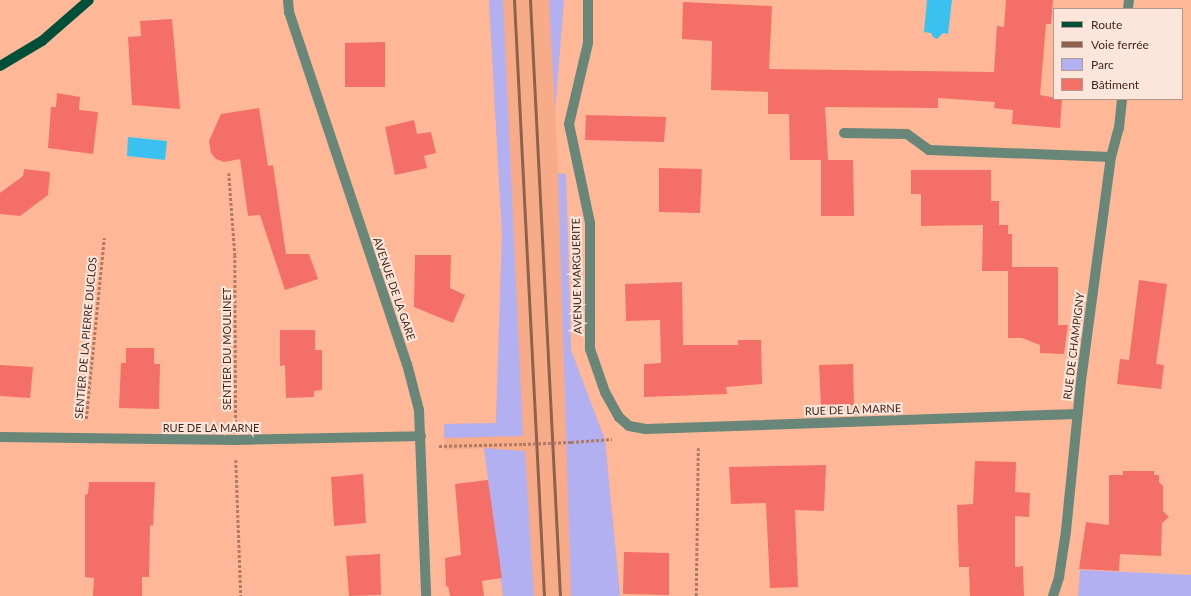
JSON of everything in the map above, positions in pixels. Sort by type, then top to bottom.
[{"type":"main road","points":[[0,66],[42,41],[89,0]]},
{"type":"street","name":"AVENUE DE LA GARE","points":[[288,0],[290,12],[407,364],[419,410],[426,596]]},
{"type":"street","name":"AVENUE MARGUERITE","points":[[588,0],[588,43],[569,124],[590,223],[590,349],[605,392],[620,417],[629,426]]},
{"type":"street","name":"RUE DE CHAMPIGNY","points":[[1053,596],[1059,577],[1066,531],[1078,414],[1111,157],[1119,128],[1122,100]]},
{"type":"street","points":[[844,133],[907,134],[929,150],[1111,157]]},
{"type":"street","name":"RUE DE LA MARNE","points":[[629,426],[646,429],[1078,414]]},
{"type":"street","name":"RUE DE LA MARNE","points":[[0,438],[236,440],[421,436]]},
{"type":"path","name":"SENTIER DU MOULINET","points":[[228,173],[235,255],[236,440],[241,596]]},
{"type":"path","name":"SENTIER DE LA PIERRE DUCLOS","points":[[84,439],[104,238]]},
{"type":"path","points":[[421,447],[571,442],[624,438],[629,426]]},
{"type":"path","points":[[696,596],[699,427]]},
{"type":"shaded area","points":[[489,0],[564,0],[555,110],[558,173],[566,174],[571,350],[605,440],[620,596],[503,596],[484,448],[445,450],[444,424],[496,423],[502,234]]},
{"type":"shaded area","points":[[927,0],[952,0],[948,34],[943,33],[937,39],[933,37],[931,33],[924,32]]},
{"type":"shaded area","points":[[128,137],[167,141],[165,160],[127,156]]},
{"type":"green space","points":[[489,0],[503,0],[523,436],[444,438],[444,424],[496,423],[502,234]]},
{"type":"green space","points":[[549,0],[564,0],[555,110]]},
{"type":"green space","points":[[558,174],[566,174],[571,350],[605,440],[620,596],[571,596]]},
{"type":"green space","points":[[484,448],[525,451],[534,596],[503,596]]},
{"type":"green space","points":[[1080,570],[1191,575],[1191,596],[1078,596]]},
{"type":"building","points":[[1006,0],[1053,0],[1051,24],[1046,24],[1040,95],[1053,97],[1053,100],[1062,100],[1060,128],[1012,124],[1013,110],[994,108],[995,102],[938,98],[938,108],[825,107],[828,160],[790,160],[789,114],[768,114],[768,92],[711,90],[712,41],[682,39],[683,2],[772,6],[769,69],[994,72],[997,26],[1004,27]]},
{"type":"building","points":[[172,19],[180,109],[132,105],[128,37],[141,36],[140,21]]},
{"type":"building","points":[[385,42],[385,87],[345,87],[345,43]]},
{"type":"building","points":[[57,93],[80,97],[79,110],[98,112],[93,154],[48,148],[51,107],[56,107]]},
{"type":"building","points":[[259,108],[268,166],[273,165],[286,254],[309,254],[318,279],[285,290],[260,215],[248,216],[240,159],[224,162],[216,159],[211,153],[209,141],[221,114]]},
{"type":"building","points":[[586,115],[666,117],[664,142],[585,140]]},
{"type":"building","points":[[414,120],[417,134],[431,132],[436,153],[424,156],[427,168],[395,175],[385,127]]},
{"type":"building","points":[[821,160],[853,160],[854,216],[821,216]]},
{"type":"building","points":[[659,168],[702,169],[700,213],[659,212]]},
{"type":"building","points":[[24,169],[50,172],[48,195],[20,216],[0,214],[0,193],[23,176]]},
{"type":"building","points":[[911,170],[991,170],[991,201],[999,201],[999,225],[1008,225],[1008,234],[1012,234],[1012,267],[1058,267],[1058,325],[1068,325],[1064,354],[1040,353],[1040,345],[1022,338],[1008,338],[1008,271],[982,271],[983,225],[921,226],[921,194],[911,194]]},
{"type":"building","points":[[415,255],[451,255],[450,288],[465,295],[453,323],[414,307]]},
{"type":"building","points":[[1139,280],[1167,284],[1156,364],[1164,365],[1161,389],[1117,384],[1120,359],[1129,360]]},
{"type":"building","points":[[682,282],[683,345],[738,345],[738,340],[761,340],[762,384],[726,387],[727,394],[644,397],[644,364],[661,363],[660,320],[626,321],[625,284]]},
{"type":"building","points":[[280,330],[315,330],[315,350],[322,350],[322,390],[314,391],[314,397],[286,398],[285,365],[280,366]]},
{"type":"building","points":[[126,348],[154,348],[154,364],[160,364],[159,409],[119,408],[121,363],[126,363]]},
{"type":"building","points":[[853,364],[854,405],[821,406],[819,365]]},
{"type":"building","points":[[0,365],[33,367],[30,398],[0,396]]},
{"type":"building","points":[[975,461],[1016,462],[1015,492],[1030,493],[1029,517],[1015,516],[1015,567],[1023,566],[1024,596],[970,596],[969,567],[959,567],[957,505],[973,504]]},
{"type":"building","points":[[826,465],[824,511],[795,510],[798,587],[770,588],[766,503],[731,504],[729,467]]},
{"type":"building","points":[[1123,471],[1154,471],[1154,475],[1159,475],[1159,482],[1163,486],[1163,511],[1169,517],[1162,523],[1161,556],[1120,554],[1119,571],[1079,569],[1086,522],[1109,525],[1109,475],[1123,475]]},
{"type":"building","points":[[363,474],[366,523],[334,526],[331,477]]},
{"type":"building","points":[[488,480],[502,578],[482,581],[484,596],[450,596],[448,586],[446,587],[445,558],[461,555],[455,484]]},
{"type":"building","points":[[89,482],[155,482],[153,526],[150,525],[149,577],[142,577],[142,596],[93,596],[94,578],[85,577],[85,495],[88,494]]},
{"type":"building","points":[[624,552],[669,553],[669,595],[623,594]]},
{"type":"building","points":[[380,554],[381,595],[349,596],[346,556]]},
{"type":"railway","points":[[514,0],[544,596]]},
{"type":"railway","points":[[530,0],[560,596]]}]
